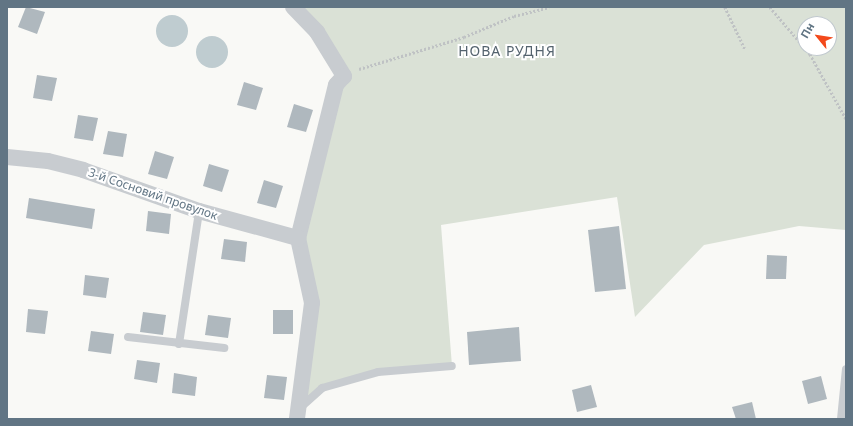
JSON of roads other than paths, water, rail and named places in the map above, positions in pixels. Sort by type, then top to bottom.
[{"type":"street","points":[[293,7],[317,32],[344,76],[336,85],[298,238],[312,303],[298,414]]},
{"type":"street","name":"3-й Сосновий провулок","points":[[7,157],[48,161],[83,170],[199,211],[298,238]]},
{"type":"lane","points":[[179,344],[199,211]]},
{"type":"lane","points":[[128,337],[224,348]]},
{"type":"lane","points":[[298,414],[322,388],[378,372],[452,366]]},
{"type":"lane","points":[[841,419],[846,369]]},
{"type":"district","name":"НОВА РУДНЯ","points":[[507,51]]}]
